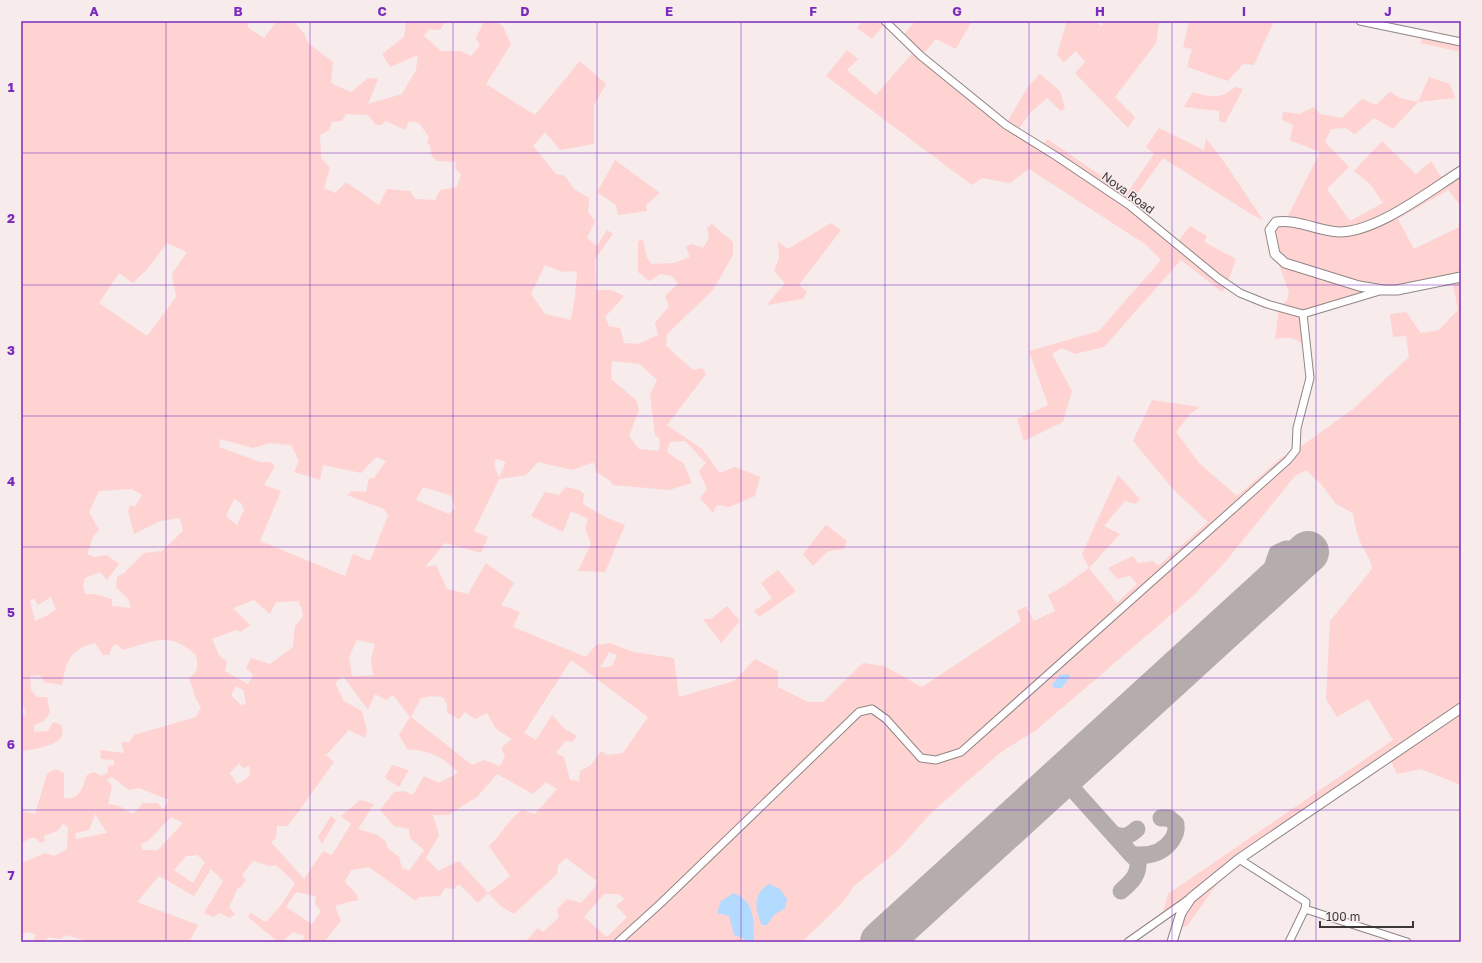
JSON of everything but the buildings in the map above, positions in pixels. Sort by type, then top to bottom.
[{"type":"main road","points":[[1461,171],[1382,221],[1339,232],[1286,220],[1276,222],[1270,230],[1275,254],[1286,263],[1359,286],[1383,290],[1409,289],[1461,277]]},
{"type":"main road","points":[[1172,942],[1181,913],[1191,898],[1240,859],[1461,708]]},
{"type":"street","name":"Nova Road","points":[[885,21],[921,56],[1006,125],[1056,156],[1129,205],[1218,278],[1240,293],[1267,304],[1303,314]]},
{"type":"street","points":[[1360,21],[1461,42]]},
{"type":"street","points":[[618,942],[661,904],[859,712],[872,709],[886,719],[921,758],[936,760],[961,752],[1288,460],[1296,450],[1297,428],[1310,378],[1303,314],[1383,290]]},
{"type":"street","points":[[1240,859],[1306,902],[1289,942]]},
{"type":"street","points":[[1128,942],[1191,898]]},
{"type":"street","points":[[1304,909],[1407,942]]},
{"type":"shaded area","points":[[21,21],[250,21],[247,27],[264,38],[276,22],[293,21],[304,33],[308,43],[333,62],[331,83],[351,92],[368,78],[378,79],[368,104],[402,94],[416,70],[418,55],[390,67],[382,54],[404,37],[406,21],[446,21],[440,30],[429,29],[424,36],[441,51],[461,51],[471,56],[480,45],[476,38],[484,21],[496,21],[503,27],[511,44],[486,84],[535,115],[580,61],[606,84],[594,105],[594,144],[560,150],[545,132],[533,146],[556,174],[565,176],[574,189],[589,198],[588,212],[595,221],[587,238],[597,246],[607,230],[613,234],[595,259],[596,290],[611,290],[624,296],[605,317],[609,326],[620,328],[624,343],[638,344],[658,335],[655,323],[669,306],[665,296],[678,284],[672,276],[660,274],[649,281],[638,272],[638,241],[643,240],[647,258],[652,264],[674,263],[690,257],[686,247],[691,244],[703,248],[709,238],[707,228],[712,224],[733,242],[733,255],[713,290],[667,334],[666,346],[693,370],[702,368],[706,374],[667,425],[702,449],[720,473],[735,467],[760,477],[755,496],[729,507],[717,505],[713,513],[700,498],[707,489],[699,471],[706,463],[685,441],[670,442],[667,452],[684,464],[692,483],[669,490],[613,485],[609,480],[596,472],[594,462],[572,470],[538,462],[526,475],[499,479],[474,531],[488,537],[481,553],[445,543],[425,567],[436,565],[447,589],[468,594],[486,563],[514,583],[501,605],[520,612],[513,627],[586,657],[596,645],[610,643],[633,652],[674,658],[679,697],[734,681],[755,659],[778,671],[778,687],[808,702],[823,702],[863,663],[884,666],[922,687],[1021,621],[1017,611],[1026,606],[1034,621],[1055,611],[1048,595],[1061,588],[1089,568],[1117,603],[1137,584],[1130,576],[1117,579],[1108,568],[1133,556],[1138,563],[1153,561],[1158,566],[1208,522],[1172,488],[1133,441],[1152,400],[1200,407],[1191,413],[1176,432],[1199,463],[1237,496],[1282,457],[1296,450],[1353,409],[1409,357],[1406,336],[1393,337],[1390,314],[1406,312],[1421,333],[1439,330],[1458,310],[1452,279],[1397,290],[1303,314],[1306,347],[1299,341],[1292,338],[1280,338],[1275,340],[1279,307],[1287,300],[1289,292],[1275,254],[1270,230],[1286,220],[1320,152],[1290,140],[1293,125],[1282,120],[1283,112],[1299,114],[1314,107],[1320,114],[1342,118],[1362,99],[1376,105],[1390,92],[1400,98],[1418,102],[1393,129],[1374,118],[1355,134],[1345,128],[1331,129],[1325,142],[1349,167],[1327,189],[1350,221],[1383,203],[1370,184],[1354,171],[1382,141],[1416,174],[1431,161],[1439,174],[1446,181],[1461,171],[1461,206],[1448,190],[1398,219],[1414,249],[1461,226],[1461,785],[1421,769],[1397,774],[1389,757],[1240,859],[1244,862],[1219,881],[1187,926],[1176,929],[1190,899],[1128,942],[1120,942],[1163,912],[1168,894],[1393,740],[1368,699],[1337,717],[1326,699],[1330,621],[1372,569],[1370,560],[1359,538],[1353,513],[1336,504],[1321,484],[1306,470],[1295,476],[1226,561],[1193,596],[1035,731],[1001,752],[932,812],[897,851],[854,886],[843,902],[802,942],[525,942],[538,928],[543,932],[559,917],[557,909],[567,899],[581,903],[595,887],[597,881],[566,858],[558,865],[557,874],[514,914],[502,907],[488,893],[478,903],[459,884],[453,889],[445,888],[440,896],[419,897],[416,901],[369,867],[351,870],[345,882],[357,895],[358,901],[352,901],[335,906],[341,921],[324,942],[301,942],[305,936],[293,932],[282,942],[278,942],[248,917],[250,913],[266,922],[282,904],[295,883],[276,865],[269,866],[253,861],[242,875],[246,880],[241,887],[238,888],[229,907],[235,914],[230,918],[220,913],[213,917],[204,913],[223,881],[211,869],[194,896],[159,876],[137,902],[198,925],[189,942],[90,942],[66,935],[61,939],[48,937],[45,942],[33,942],[36,935],[29,932],[21,934],[21,861],[22,863],[45,853],[54,856],[67,849],[68,827],[63,824],[57,831],[44,836],[45,841],[40,843],[36,838],[31,838],[21,843],[21,811],[35,814],[47,774],[55,769],[64,773],[64,798],[74,797],[82,789],[87,775],[93,772],[102,776],[108,772],[108,766],[114,765],[114,760],[101,759],[100,750],[124,753],[121,742],[130,742],[134,735],[196,717],[201,707],[196,699],[189,678],[195,673],[197,668],[196,655],[178,643],[169,640],[153,641],[123,650],[117,644],[112,647],[109,655],[103,655],[95,643],[74,653],[68,663],[62,685],[44,682],[40,675],[30,676],[31,690],[37,697],[47,697],[50,713],[44,721],[34,725],[34,732],[48,731],[53,722],[62,725],[62,735],[60,739],[50,745],[21,751],[21,715],[26,715],[21,697]],"holes":[[[346,114],[368,115],[376,125],[381,125],[386,121],[405,130],[409,121],[419,123],[429,137],[427,142],[430,146],[432,157],[437,161],[456,162],[455,169],[461,174],[457,187],[440,190],[435,200],[415,199],[410,191],[387,189],[379,205],[346,182],[335,193],[324,188],[330,168],[321,158],[320,135],[329,130],[332,122],[342,121]],[[167,243],[187,252],[172,274],[176,297],[147,336],[99,303],[119,273],[133,283],[148,268]],[[545,265],[563,272],[577,271],[571,320],[545,314],[531,294]],[[612,361],[640,364],[657,380],[650,395],[655,435],[660,439],[659,451],[639,449],[629,436],[639,410],[636,400],[611,379]],[[220,439],[253,448],[270,443],[291,445],[299,461],[294,472],[320,480],[323,465],[361,473],[376,457],[386,461],[374,478],[369,479],[366,492],[352,491],[347,495],[384,509],[388,515],[370,561],[353,554],[345,576],[260,541],[281,491],[264,485],[275,466],[270,462],[260,462],[219,447]],[[496,459],[506,462],[499,478],[494,464]],[[423,487],[452,496],[455,508],[449,514],[416,500]],[[132,489],[142,495],[135,507],[130,505],[128,511],[134,534],[160,521],[180,518],[183,531],[162,551],[144,553],[124,573],[117,577],[116,587],[128,599],[131,608],[112,606],[112,599],[94,594],[85,594],[83,585],[85,578],[100,572],[107,580],[119,564],[107,555],[95,557],[87,554],[94,535],[99,530],[89,512],[99,491]],[[234,499],[241,503],[244,510],[237,525],[226,516]],[[51,597],[56,609],[50,614],[35,621],[30,601],[34,598],[38,605]],[[254,600],[270,614],[276,602],[298,601],[302,609],[303,617],[295,626],[293,647],[270,664],[251,658],[246,668],[253,675],[248,684],[225,671],[227,662],[219,655],[212,639],[236,630],[241,632],[250,625],[233,608]],[[357,640],[375,644],[371,658],[373,675],[352,676],[349,657]],[[609,652],[617,655],[612,666],[600,668]],[[571,660],[648,717],[623,753],[607,755],[601,751],[591,765],[580,771],[579,781],[570,780],[564,757],[556,753],[565,741],[572,742],[577,736],[565,729],[552,715],[536,740],[524,733]],[[343,676],[368,710],[375,694],[386,700],[393,695],[410,717],[399,735],[407,749],[423,751],[436,755],[447,762],[458,773],[439,783],[424,776],[413,795],[404,791],[394,792],[380,810],[394,826],[409,829],[410,838],[424,850],[409,871],[402,868],[399,857],[387,847],[386,842],[378,835],[358,829],[374,804],[360,800],[341,816],[351,824],[332,855],[323,851],[304,879],[271,842],[276,838],[277,826],[288,826],[334,762],[326,755],[349,730],[365,738],[367,731],[362,711],[344,701],[335,683]],[[236,686],[243,690],[246,703],[242,706],[231,695]],[[431,696],[443,697],[447,705],[447,713],[459,719],[465,712],[475,719],[487,713],[496,729],[512,739],[501,748],[505,756],[500,766],[484,760],[472,765],[411,717],[421,698]],[[239,763],[243,768],[249,766],[250,776],[237,784],[230,773]],[[497,774],[533,794],[546,782],[557,789],[535,814],[522,810],[517,814],[489,846],[510,876],[488,893],[459,861],[438,871],[426,858],[439,835],[433,815],[448,815],[477,797]],[[112,777],[129,790],[139,788],[169,800],[163,809],[157,803],[143,803],[133,814],[119,806],[108,804],[112,786],[107,780]],[[95,814],[107,833],[76,839],[75,833],[89,830]],[[171,817],[183,823],[158,850],[142,850],[141,844],[148,841]],[[197,855],[205,862],[193,883],[174,870],[186,856]],[[296,892],[316,896],[315,904],[321,911],[312,924],[286,907]],[[604,894],[619,894],[624,899],[616,906],[627,917],[607,937],[584,917]]]},
{"type":"shaded area","points":[[862,21],[887,21],[872,39],[857,28]]},
{"type":"shaded area","points":[[915,21],[972,21],[956,49],[936,39],[921,56],[1006,124],[1027,88],[1040,74],[1060,91],[1065,108],[1061,111],[1047,98],[1031,112],[1017,131],[1042,147],[1047,139],[1127,193],[1154,154],[1146,147],[1159,128],[1204,150],[1206,138],[1227,166],[1263,220],[1251,214],[1163,158],[1129,205],[1176,244],[1190,226],[1207,236],[1204,242],[1236,259],[1227,285],[1222,292],[1181,260],[1104,347],[1075,354],[1062,348],[1052,354],[1072,391],[1063,422],[1024,441],[1017,419],[1048,405],[1029,351],[1099,331],[1161,260],[1145,244],[1029,169],[1010,183],[982,178],[972,185],[826,76],[847,50],[858,59],[847,70],[876,95],[915,50],[902,37]]},
{"type":"shaded area","points":[[1067,21],[1094,21],[1102,26],[1104,21],[1159,22],[1156,43],[1115,97],[1135,117],[1128,128],[1075,73],[1085,62],[1076,51],[1064,62],[1057,55]]},
{"type":"shaded area","points":[[1189,21],[1274,21],[1254,65],[1243,64],[1228,81],[1187,67],[1192,49],[1183,47]]},
{"type":"shaded area","points":[[1423,33],[1461,42],[1461,52],[1421,43]]},
{"type":"shaded area","points":[[1429,77],[1450,84],[1455,98],[1418,102]]},
{"type":"shaded area","points":[[1235,87],[1243,89],[1225,123],[1219,121],[1219,111],[1184,107],[1193,92],[1216,96],[1225,94]]},
{"type":"shaded area","points":[[615,160],[660,193],[646,205],[647,211],[618,215],[616,205],[597,192]]},
{"type":"shaded area","points":[[831,223],[841,230],[799,285],[807,292],[803,299],[767,305],[785,283],[774,271],[779,258],[778,242],[788,249]]},
{"type":"shaded area","points":[[1118,475],[1140,499],[1135,504],[1125,501],[1104,526],[1120,534],[1089,568],[1082,554]]},
{"type":"shaded area","points":[[566,487],[579,490],[584,494],[583,504],[605,517],[625,525],[605,572],[578,571],[591,544],[585,528],[588,519],[571,511],[563,532],[531,516],[545,492],[559,495]]},
{"type":"shaded area","points":[[826,525],[847,541],[844,549],[828,551],[813,566],[803,554]]},
{"type":"shaded area","points":[[778,570],[796,591],[759,617],[754,611],[772,598],[761,583]]},
{"type":"shaded area","points":[[727,606],[740,621],[721,643],[703,619],[711,619]]},
{"type":"shaded area","points":[[392,765],[409,770],[399,787],[385,778]]},
{"type":"shaded area","points":[[331,816],[336,820],[322,844],[318,837]]},
{"type":"water","points":[[1068,674],[1070,677],[1062,688],[1054,688],[1052,685],[1060,675]]},
{"type":"water","points":[[769,884],[780,889],[787,899],[785,908],[774,915],[767,925],[762,925],[756,903],[760,893]]},
{"type":"water","points":[[734,893],[746,902],[752,912],[754,940],[752,942],[746,942],[743,938],[734,935],[729,916],[717,913],[721,901]]},
{"type":"taxiway","points":[[1263,594],[1277,553],[1286,549],[1298,551],[1305,561],[1303,572],[1293,580],[1273,584]]},
{"type":"taxiway","points":[[1070,786],[1068,777],[1073,767]]},
{"type":"taxiway","points":[[1045,793],[1060,783],[1070,786],[1131,854],[1148,855],[1164,849],[1168,845],[1176,833],[1176,824],[1169,818],[1161,818]]},
{"type":"taxiway","points":[[1115,835],[1127,836],[1137,829]]},
{"type":"taxiway","points":[[1121,891],[1136,875],[1138,861],[1131,854]]},
{"type":"runway","points":[[881,942],[1308,552]]}]
